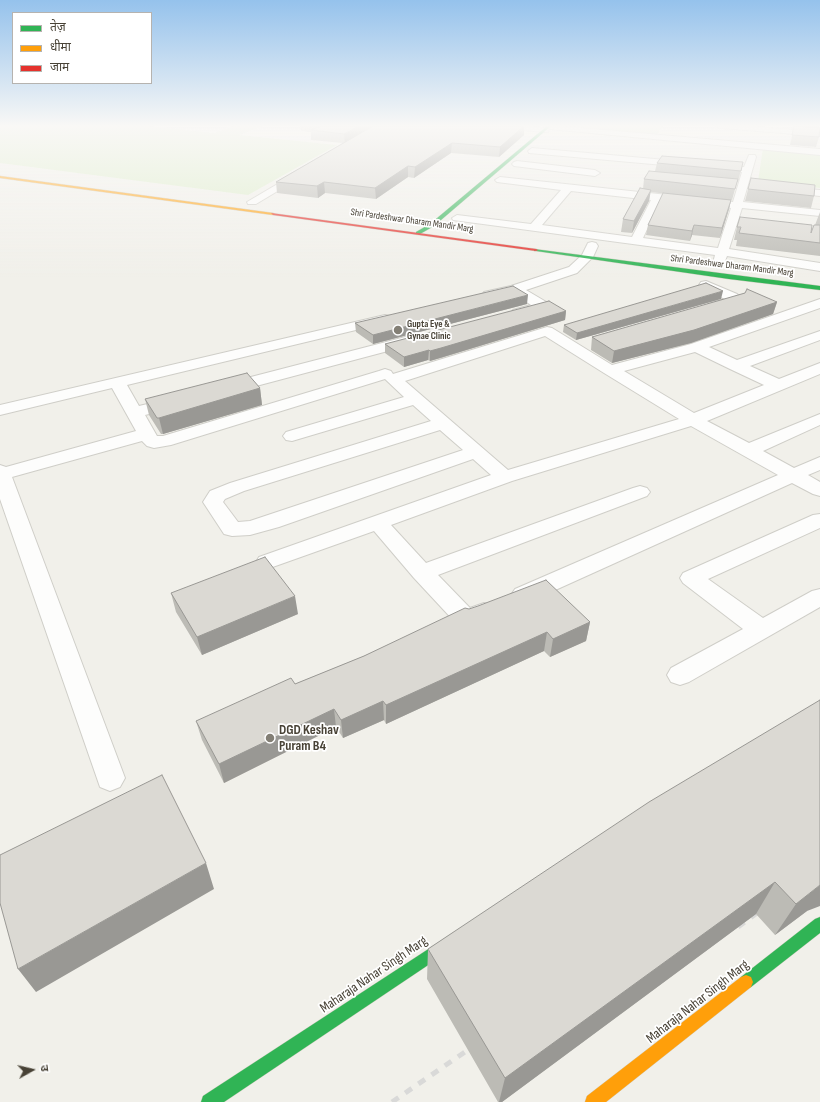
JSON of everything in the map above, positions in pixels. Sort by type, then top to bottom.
[{"type":"main road","name":"Shri Pardeshwar Dharam Mandir Marg","points":[[3,177],[437,236],[591,249],[722,264],[820,288]]},
{"type":"main road","points":[[64,177],[267,204]]},
{"type":"main road","points":[[418,233],[432,225],[490,177]]},
{"type":"main road","points":[[497,183],[503,177]]},
{"type":"main road","points":[[437,236],[468,209]]},
{"type":"main road","name":"Shri Pardeshwar Dharam Mandir Marg","points":[[417,223],[432,225],[453,223]]},
{"type":"main road","name":"Maharaja Nahar Singh Marg","points":[[593,1102],[820,924]]},
{"type":"main road","name":"Maharaja Nahar Singh Marg","points":[[210,1102],[458,936]]},
{"type":"street","points":[[252,202],[294,177]]},
{"type":"street","points":[[690,289],[706,285],[722,264],[731,224],[746,177]]},
{"type":"street","points":[[497,183],[568,188],[820,213]]},
{"type":"street","points":[[534,228],[568,188]]},
{"type":"street","points":[[774,189],[820,193]]},
{"type":"street","points":[[636,241],[657,197]]},
{"type":"street","points":[[453,223],[534,228],[636,241],[722,264],[820,267]]},
{"type":"street","points":[[731,224],[746,226]]},
{"type":"street","points":[[478,297],[515,289],[573,270],[591,249]]},
{"type":"street","points":[[699,311],[736,300],[706,285]]},
{"type":"street","points":[[505,316],[543,306],[515,289]]},
{"type":"street","points":[[610,370],[696,347],[820,303]]},
{"type":"street","points":[[0,410],[396,316]]},
{"type":"street","points":[[118,382],[150,439],[154,442],[164,441],[554,329],[573,348],[692,420],[820,490]]},
{"type":"street","points":[[326,333],[389,377],[505,477]]},
{"type":"street","points":[[736,366],[820,335]]},
{"type":"street","points":[[212,392],[427,336]]},
{"type":"street","points":[[573,348],[591,343]]},
{"type":"street","points":[[696,347],[778,385]]},
{"type":"street","points":[[267,562],[505,477],[692,420],[820,368]]},
{"type":"street","points":[[136,412],[189,398]]},
{"type":"street","points":[[292,436],[416,399]]},
{"type":"street","points":[[749,450],[820,419]]},
{"type":"street","points":[[443,423],[237,487],[217,495],[213,502],[232,529],[250,528],[272,522],[476,452]]},
{"type":"street","points":[[110,778],[0,472],[147,434]]},
{"type":"street","points":[[378,523],[422,573],[452,620],[472,617],[532,592],[820,463]]},
{"type":"street","points":[[422,573],[640,492]]},
{"type":"street","points":[[762,630],[691,578],[820,520]]},
{"type":"street","points":[[680,675],[820,597]]},
{"type":"green space","points":[[112,177],[279,177],[248,195]]},
{"type":"green space","points":[[759,177],[820,177],[820,188],[758,181]]},
{"type":"building","points":[[284,177],[391,177],[375,188],[324,182],[317,186],[276,182]]},
{"type":"building","points":[[645,177],[720,177],[738,179],[735,189],[644,179]]},
{"type":"building","points":[[751,178],[815,185],[814,196],[748,189]]},
{"type":"building","points":[[640,188],[651,190],[634,221],[623,219]]},
{"type":"building","points":[[663,193],[731,200],[722,228],[694,225],[692,231],[648,225]]},
{"type":"building","points":[[740,217],[812,225],[811,233],[814,225],[820,225],[820,243],[739,233],[741,227],[737,227]]},
{"type":"building","points":[[706,283],[723,291],[577,333],[564,325]]},
{"type":"building","points":[[513,286],[528,295],[373,335],[355,323]]},
{"type":"building","points":[[747,289],[777,302],[694,330],[614,351],[592,337],[745,293]]},
{"type":"building","points":[[549,301],[566,311],[441,348],[404,357],[385,344]]},
{"type":"building","points":[[247,373],[260,388],[159,418],[157,418],[145,399]]},
{"type":"building","points":[[265,557],[295,596],[197,637],[171,593]]},
{"type":"building","points":[[546,580],[590,622],[553,639],[547,632],[386,705],[383,701],[341,720],[334,709],[219,764],[196,721],[291,678],[295,684],[364,656],[465,608],[469,609],[478,606]]},
{"type":"building","points":[[820,700],[820,885],[796,904],[775,882],[505,1078],[428,949],[649,802]]},
{"type":"building","points":[[162,775],[206,863],[18,969],[0,903],[0,855]]},
{"type":"railway","points":[[738,927],[765,907]]},
{"type":"railway","points":[[392,1102],[478,1043]]},
{"type":"traffic: fast","points":[[418,233],[432,225],[488,177]]},
{"type":"traffic: fast","points":[[536,250],[820,288]]},
{"type":"traffic: fast","points":[[746,982],[820,924]]},
{"type":"traffic: fast","points":[[209,1102],[453,940]]},
{"type":"traffic: slow","points":[[3,177],[273,214]]},
{"type":"traffic: slow","points":[[593,1102],[746,982]]},
{"type":"traffic: jam","points":[[273,214],[536,250]]},
{"type":"place","name":"Gupta Eye & Gynae Clinic","points":[[398,330]]},
{"type":"place","name":"DGD Keshav Puram B4","points":[[270,738]]}]
